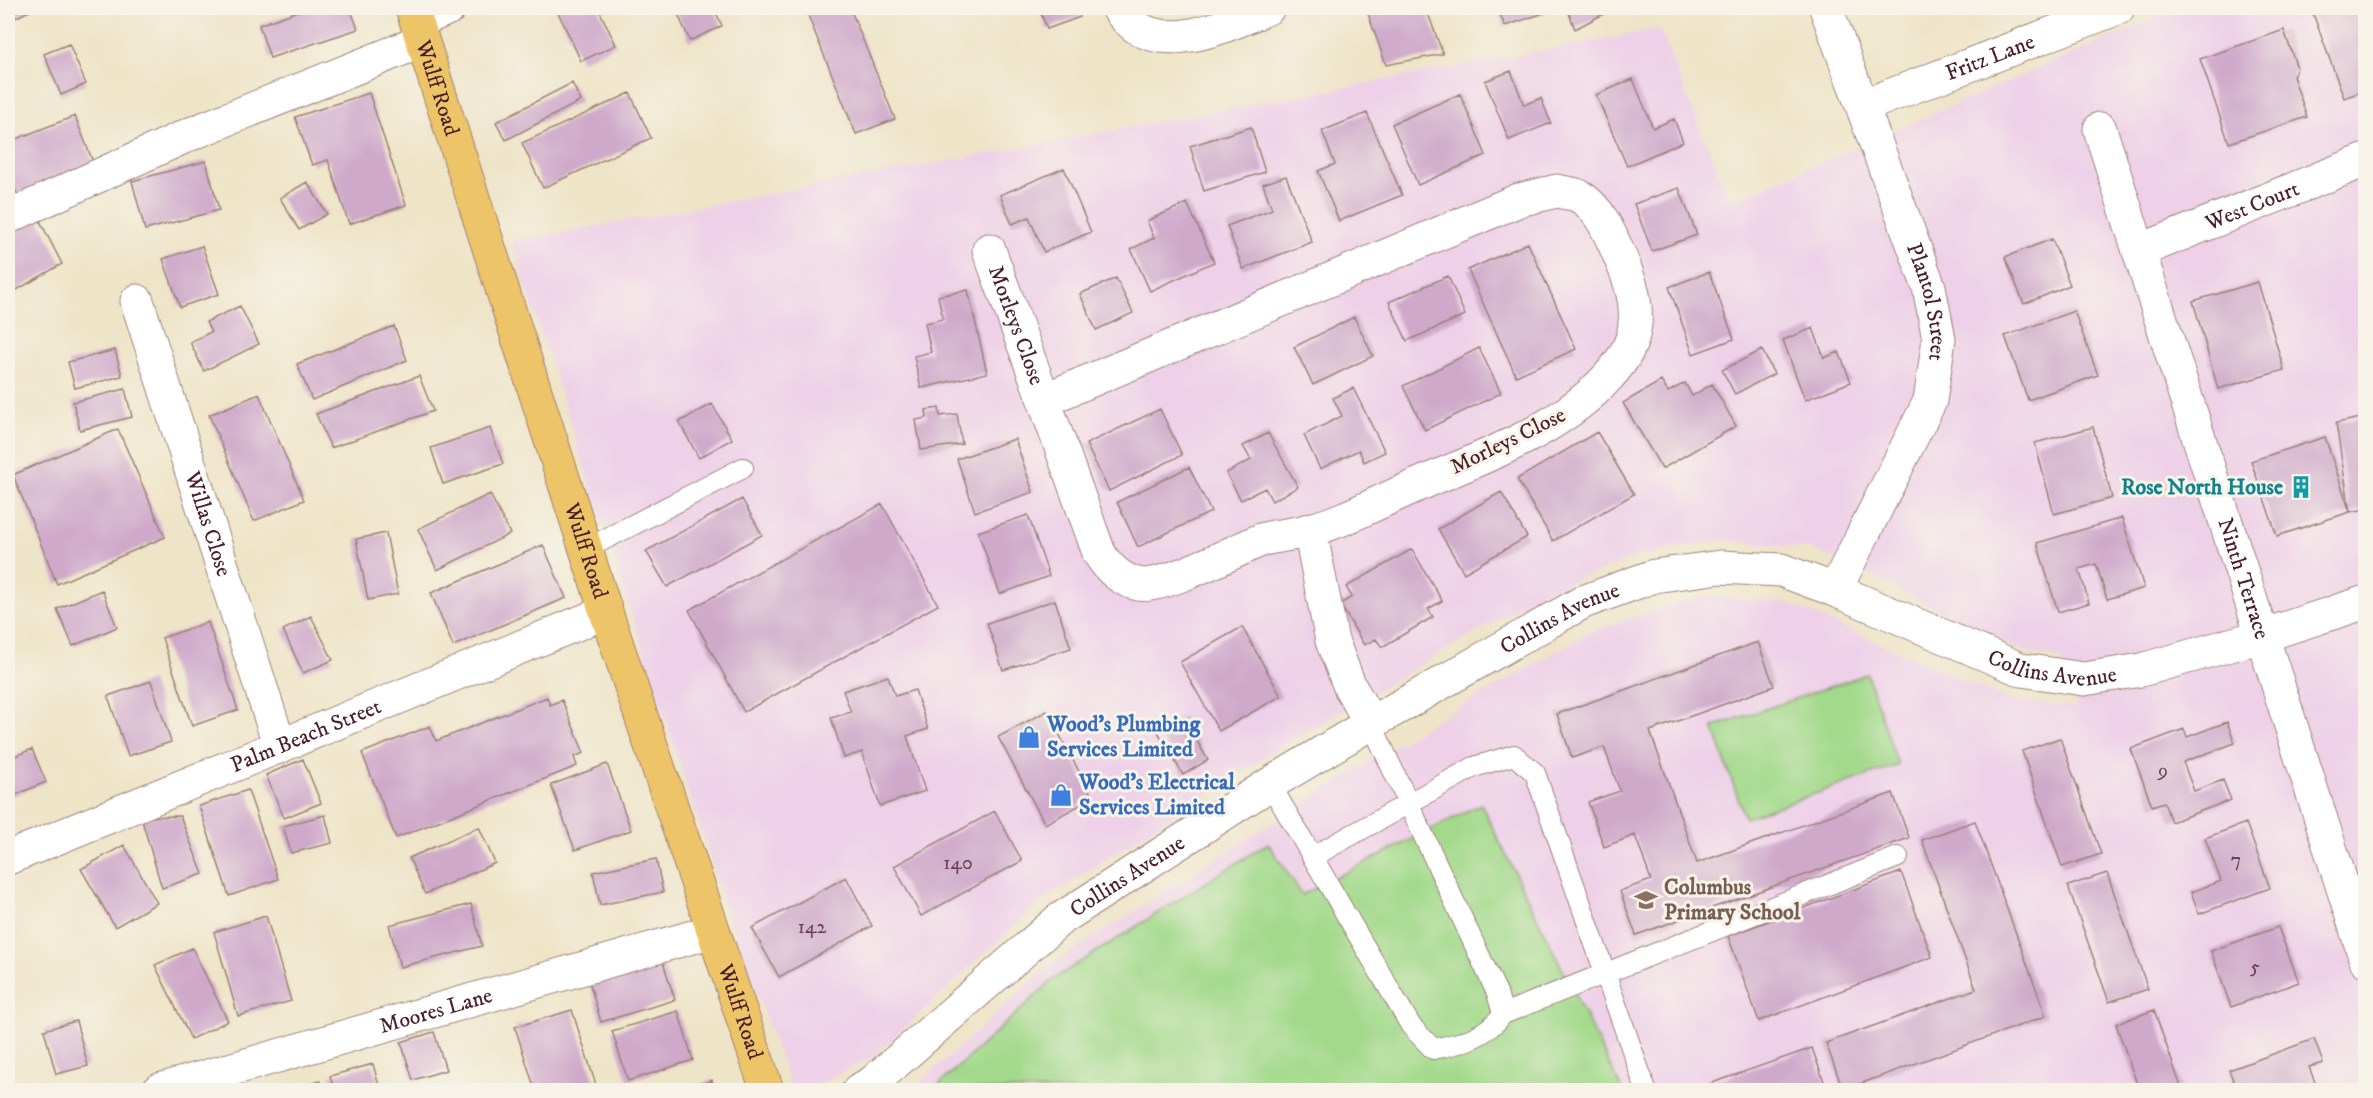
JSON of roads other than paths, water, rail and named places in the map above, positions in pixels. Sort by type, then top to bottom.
[{"type":"main road","name":"Wulff Road","points":[[417,24],[606,612],[767,1090]]},
{"type":"street","points":[[8,217],[188,135],[449,8]]},
{"type":"street","points":[[1118,8],[1124,17],[1150,33],[1183,37],[1215,30],[1268,8]]},
{"type":"street","name":"Plantol Street","points":[[1826,8],[1929,287],[1939,339],[1930,401],[1834,590]]},
{"type":"street","name":"Fritz Lane","points":[[1863,106],[2118,8]]},
{"type":"street","name":"Ninth Terrace","points":[[2100,129],[2366,960]]},
{"type":"street","name":"West Court","points":[[2139,251],[2366,160]]},
{"type":"street","name":"Morleys Close","points":[[989,250],[1099,553],[1108,567],[1120,578],[1147,585],[1164,581],[1275,535],[1310,530],[1504,447],[1556,422],[1577,407],[1614,370],[1632,340],[1636,323],[1636,303],[1630,281],[1609,232],[1588,202],[1576,195],[1557,191],[1519,200],[1044,400]]},
{"type":"street","name":"Willas Close","points":[[137,300],[280,747]]},
{"type":"street","points":[[1310,530],[1332,641],[1350,687],[1371,723]]},
{"type":"street","name":"Collins Avenue","points":[[859,1090],[872,1083],[1059,920],[1270,784],[1371,723],[1583,602],[1654,576],[1720,567],[1781,570],[1834,590],[2022,670],[2084,679],[2141,670],[2262,636],[2366,602]]},
{"type":"street","name":"Palm Beach Street","points":[[8,858],[606,612]]},
{"type":"street","name":"Moores Lane","points":[[159,1090],[713,931]]},
{"type":"lane","points":[[586,549],[743,468]]},
{"type":"lane","points":[[1371,723],[1497,993],[1503,1014]]},
{"type":"lane","points":[[1312,857],[1473,767],[1514,755],[1535,773],[1646,1090]]},
{"type":"lane","points":[[1270,784],[1411,1026],[1433,1049],[1460,1044],[1493,1028],[1503,1014],[1898,857]]},
{"type":"place","name":"Rose North House","points":[[2301,487]]},
{"type":"place","name":"Wood's Plumbing Services Limited","points":[[1029,737]]},
{"type":"place","name":"Wood's Electrical Services Limited","points":[[1061,795]]},
{"type":"place","name":"Columbus Primary School","points":[[1646,900]]}]
